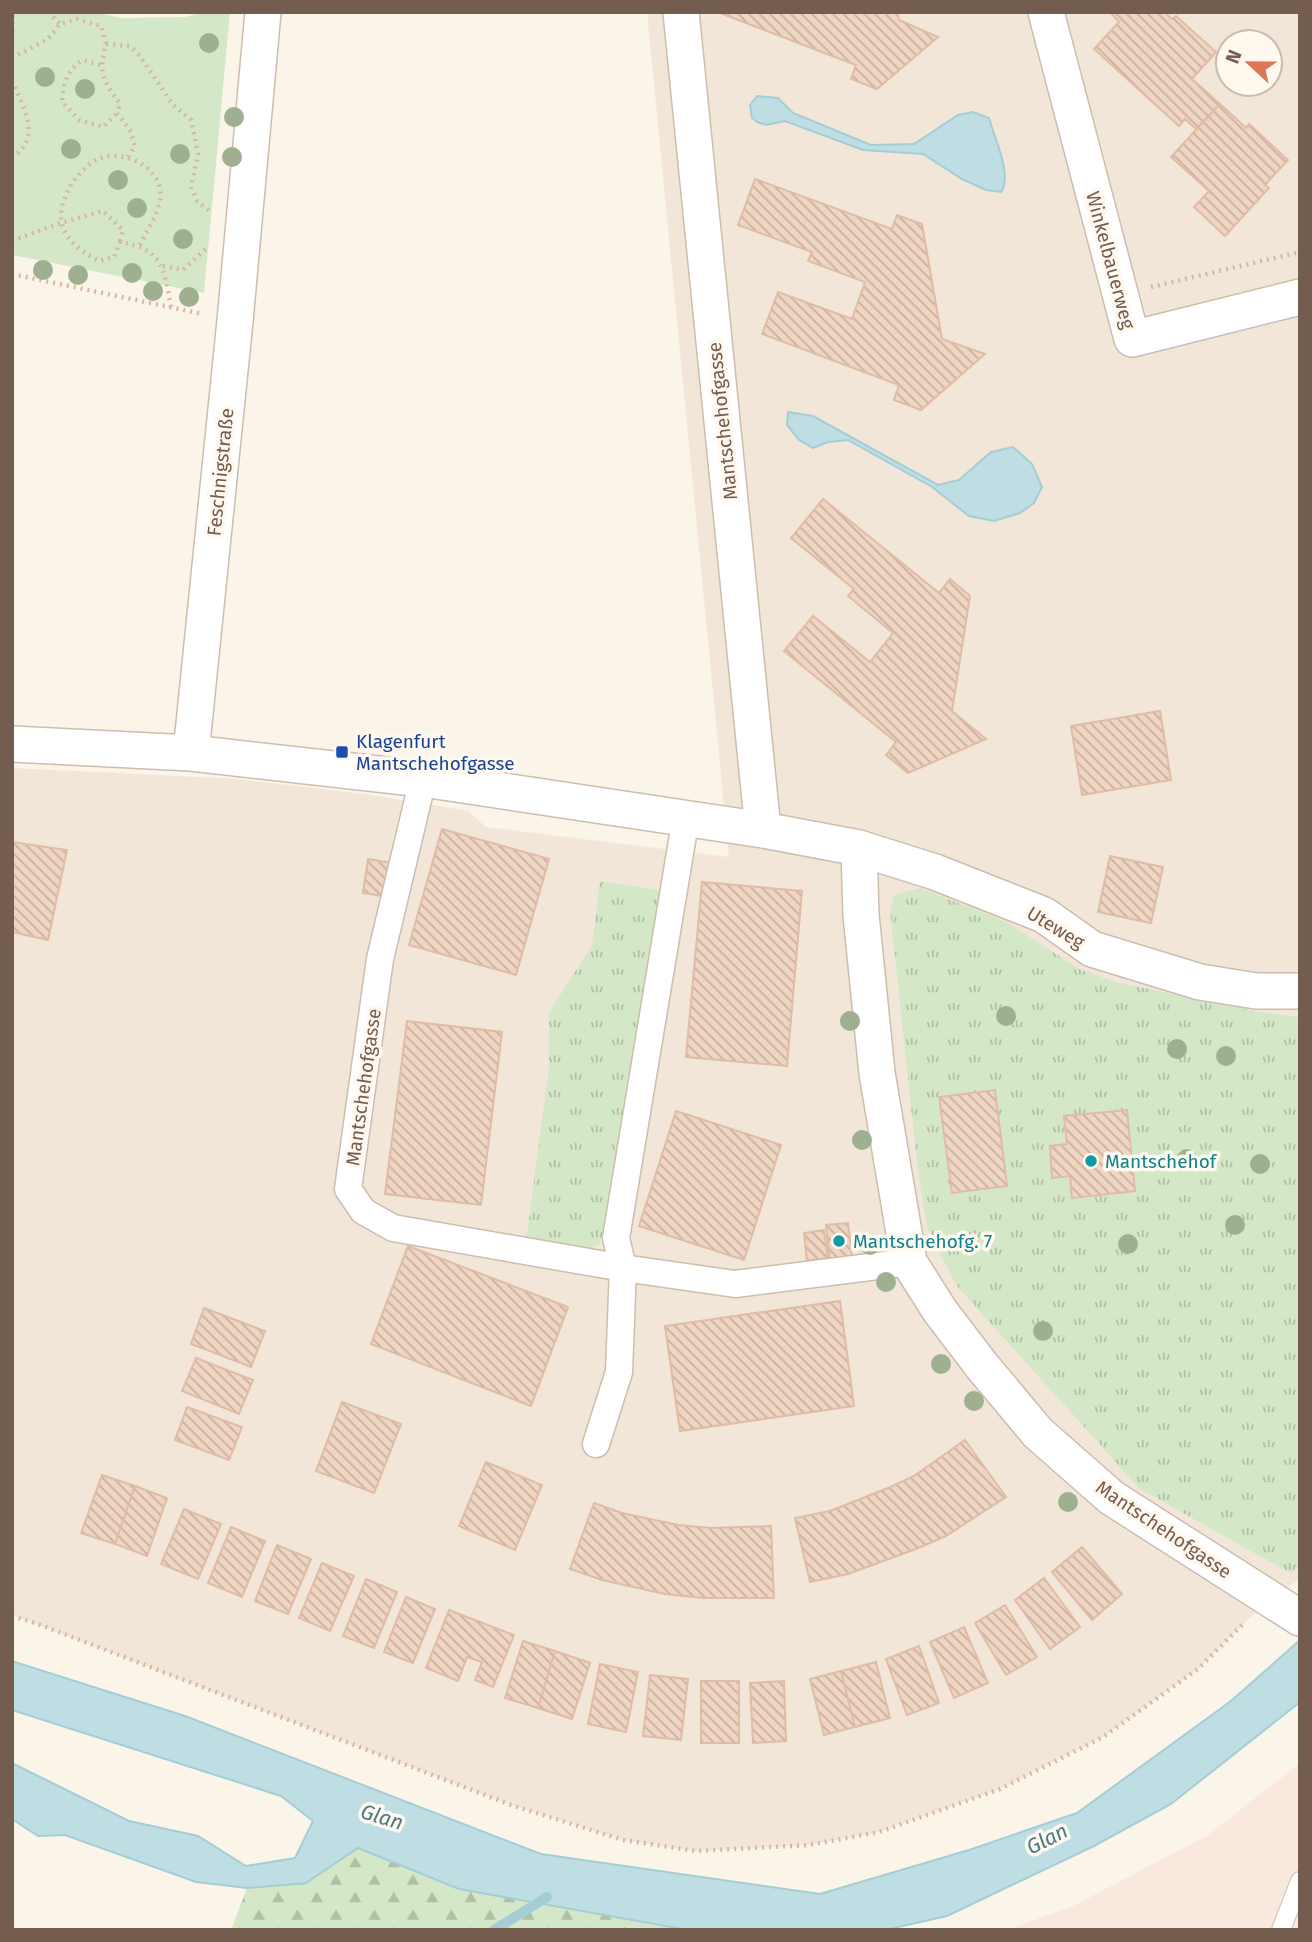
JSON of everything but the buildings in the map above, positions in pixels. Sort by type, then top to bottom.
[{"type":"street","name":"Feschnigstraße","points":[[191,753],[235,321],[262,12]]},
{"type":"street","name":"Mantschehofgasse","points":[[681,12],[763,830]]},
{"type":"street","name":"Winkelbauerweg","points":[[1046,12],[1132,339],[1300,297]]},
{"type":"street","points":[[12,744],[191,753],[423,779],[686,817],[859,848]]},
{"type":"street","name":"Mantschehofgasse","points":[[423,779],[380,959],[348,1189],[363,1211],[393,1228],[623,1268],[735,1284],[909,1262]]},
{"type":"street","points":[[596,1444],[619,1372],[623,1268],[616,1238],[686,817]]},
{"type":"street","name":"Mantschehofgasse","points":[[859,848],[861,915],[877,1073],[909,1262],[940,1311],[1038,1433],[1112,1498],[1284,1609]]},
{"type":"street","name":"Uteweg","points":[[859,848],[935,872],[1044,915],[1092,949],[1200,982],[1256,991],[1300,990]]},
{"type":"lane","points":[[1282,1930],[1300,1881]]},
{"type":"path","points":[[12,52],[13,12]]},
{"type":"path","points":[[48,12],[60,24]]},
{"type":"path","points":[[12,58],[48,39],[60,24],[77,19],[101,26],[106,44],[100,65],[107,87],[120,104],[117,113],[103,127],[79,120],[62,102],[64,82],[70,69],[83,60],[100,65]]},
{"type":"path","points":[[106,44],[130,46],[141,55],[173,106],[191,120],[198,154],[191,187],[197,201],[216,215]]},
{"type":"path","points":[[12,81],[28,119],[30,135],[21,152],[12,157]]},
{"type":"path","points":[[117,113],[130,130],[135,146],[128,157]]},
{"type":"path","points":[[12,241],[60,223],[103,211],[124,230],[114,257],[99,261],[78,250],[60,223],[62,201],[77,175],[98,159],[128,157],[150,169],[160,186],[159,203],[140,245]]},
{"type":"path","points":[[120,242],[140,245],[163,266],[183,270],[209,245]]},
{"type":"path","points":[[1120,295],[1300,252]]},
{"type":"path","points":[[163,266],[171,307]]},
{"type":"path","points":[[12,274],[235,321]]},
{"type":"path","points":[[12,1616],[38,1623],[510,1805],[623,1840],[696,1851],[809,1844],[879,1832],[1000,1789],[1103,1737],[1284,1609]]},
{"type":"shaded area","points":[[647,12],[1300,12],[1300,1579],[1268,1600],[1198,1669],[1103,1737],[1000,1789],[879,1832],[809,1845],[696,1851],[623,1840],[511,1805],[12,1615],[12,768],[238,779],[372,795],[468,811],[486,827],[729,857]]},
{"type":"shaded area","points":[[1300,1763],[1300,1930],[1006,1930],[1071,1907],[1207,1836]]},
{"type":"green space","points":[[12,12],[95,12],[121,18],[185,17],[204,12],[230,12],[204,293],[12,255]]},
{"type":"green space","points":[[600,881],[663,891],[610,1212],[599,1245],[580,1251],[526,1242],[549,1067],[549,1012],[592,946]]},
{"type":"green space","points":[[920,888],[1005,921],[1079,969],[1116,982],[1259,1012],[1300,1017],[1300,1567],[1290,1573],[1140,1489],[956,1285],[927,1227],[918,1171],[890,911],[894,895]]},
{"type":"green space","points":[[358,1848],[459,1889],[688,1930],[231,1930],[247,1888],[306,1883]]},
{"type":"water","points":[[757,96],[778,98],[793,113],[871,145],[914,144],[958,115],[973,112],[989,118],[1004,167],[1004,185],[1001,192],[986,190],[962,179],[923,154],[863,150],[785,121],[766,125],[757,122],[752,118],[750,105]]},
{"type":"water","points":[[788,412],[813,416],[938,485],[959,480],[991,452],[1013,447],[1032,464],[1042,487],[1034,503],[1020,513],[994,521],[969,516],[932,487],[848,440],[828,442],[813,448],[799,440],[787,425]]},
{"type":"water","name":"Glan","points":[[1300,1640],[1300,1702],[1171,1804],[1094,1846],[947,1916],[885,1930],[688,1930],[459,1889],[358,1848],[306,1883],[247,1888],[196,1882],[65,1835],[38,1836],[12,1819],[12,1763],[129,1821],[198,1836],[246,1866],[295,1858],[313,1821],[281,1796],[12,1710],[12,1661],[185,1716],[541,1854],[820,1894],[969,1850],[1077,1813],[1231,1701]]},
{"type":"waterway","points":[[494,1930],[547,1897]]},
{"type":"place","name":"Klagenfurt Mantschehofgasse","points":[[342,752]]},
{"type":"place","name":"Mantschehof","points":[[1091,1161]]},
{"type":"place","name":"Mantschehofg. 7","points":[[839,1241]]}]
